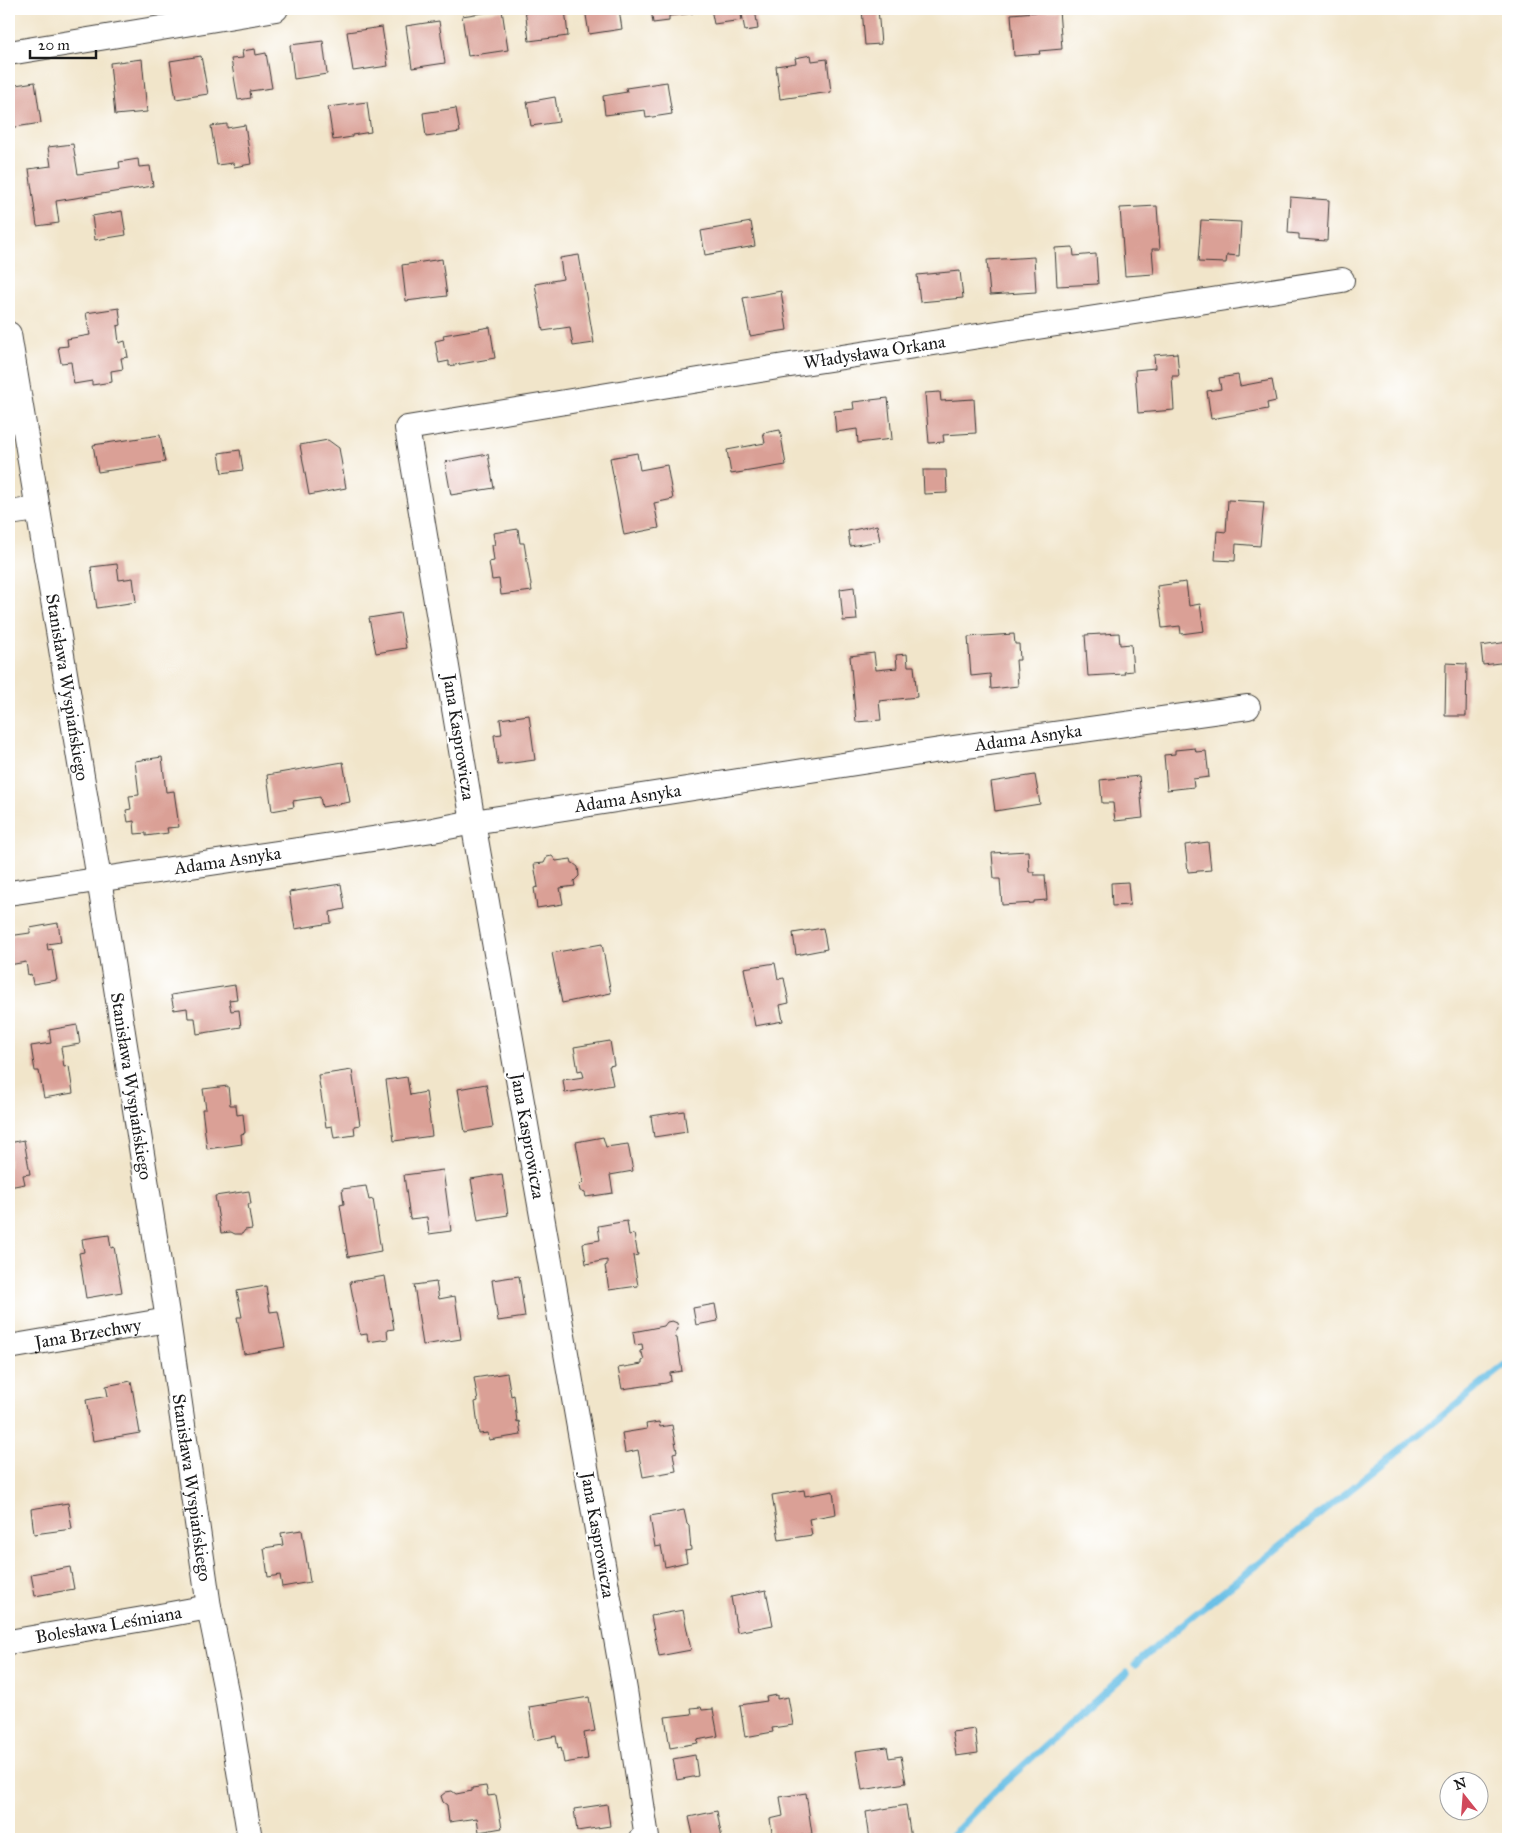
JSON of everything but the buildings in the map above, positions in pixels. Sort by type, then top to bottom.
[{"type":"street","points":[[9,53],[276,9]]},
{"type":"street","name":"Władysława Orkana","points":[[407,428],[784,366],[1342,280]]},
{"type":"street","name":"Stanisława Wyspiańskiego","points":[[9,334],[99,879],[168,1320],[209,1606],[226,1690],[250,1839]]},
{"type":"street","name":"Jana Kasprowicza","points":[[407,428],[473,822],[625,1690],[647,1838],[641,1839]]},
{"type":"street","points":[[9,513],[37,509]]},
{"type":"street","name":"Adama Asnyka","points":[[9,893],[433,830],[473,822],[953,748],[1248,707]]},
{"type":"street","name":"Jana Brzechwy","points":[[9,1346],[168,1320]]},
{"type":"street","name":"Bolesława Leśmiana","points":[[9,1642],[140,1620],[209,1606]]},
{"type":"waterway","points":[[1135,1665],[1178,1628],[1508,1363]]},
{"type":"waterway","points":[[949,1839],[996,1790],[1126,1673]]}]
